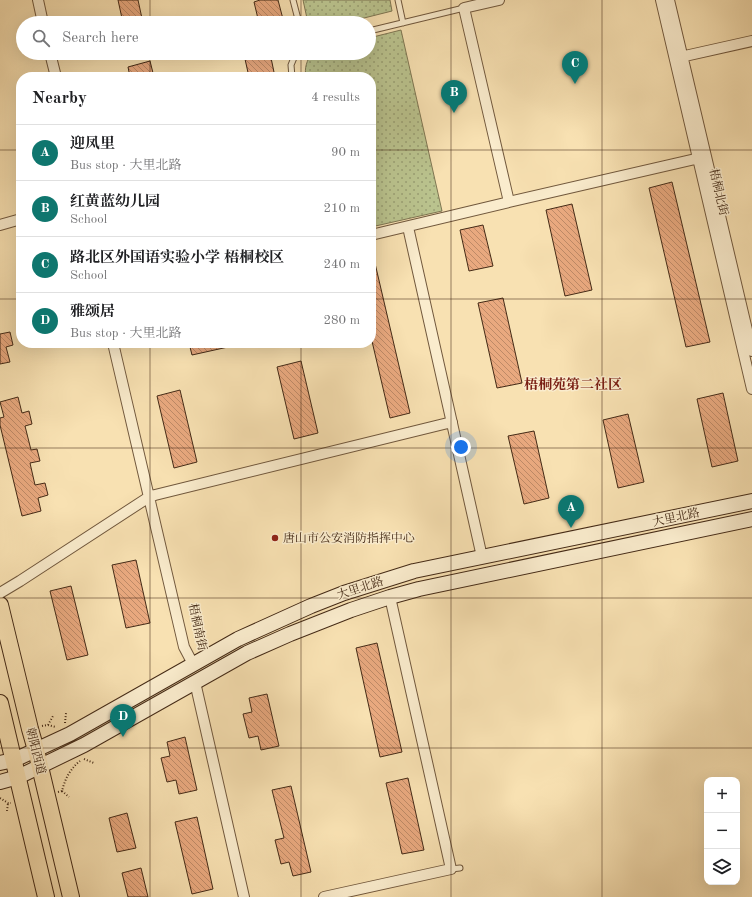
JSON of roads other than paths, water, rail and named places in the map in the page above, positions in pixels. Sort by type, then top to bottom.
[{"type":"main road","name":"大里北路","points":[[7,762],[70,734],[238,638],[344,593],[414,571],[752,501]]},
{"type":"main road","name":"大里北路","points":[[0,782],[18,777],[84,745],[247,653],[351,610],[418,589],[752,520]]},
{"type":"main road","name":"朝阳西道","points":[[0,605],[71,897]]},
{"type":"main road","name":"朝阳西道","points":[[0,703],[7,762],[18,777],[46,897]]},
{"type":"street","points":[[32,0],[36,16]]},
{"type":"street","points":[[38,0],[41,16]]},
{"type":"street","points":[[499,0],[464,8],[508,202]]},
{"type":"street","name":"梧桐北街","points":[[661,0],[678,58],[752,351]]},
{"type":"street","name":"梧桐北街","points":[[669,0],[678,58]]},
{"type":"street","points":[[678,58],[752,41]]},
{"type":"street","points":[[46,60],[49,72]]},
{"type":"street","points":[[52,60],[55,72]]},
{"type":"street","points":[[376,234],[702,157]]},
{"type":"street","name":"梧桐北街","points":[[702,157],[752,389]]},
{"type":"street","points":[[0,225],[16,220]]},
{"type":"street","points":[[408,227],[482,557]]},
{"type":"street","name":"梧桐南街","points":[[113,348],[190,644],[192,664]]},
{"type":"street","name":"梧桐南街","points":[[120,348],[152,496]]},
{"type":"street","points":[[0,593],[20,582],[152,496],[452,422]]},
{"type":"street","points":[[324,897],[456,869],[390,597]]},
{"type":"street","points":[[195,682],[244,897]]},
{"type":"lane","points":[[293,0],[296,16]]},
{"type":"lane","points":[[398,0],[403,23]]},
{"type":"lane","points":[[376,29],[464,8]]},
{"type":"lane","points":[[292,72],[291,64],[293,60]]},
{"type":"place","name":"路北区外国语实验小学 梧桐校区","points":[[575,84]]},
{"type":"place","name":"红黄蓝幼儿园","points":[[454,113]]},
{"type":"place","name":"迎凤里","points":[[571,528]]},
{"type":"place","name":"唐山市公安消防指挥中心","points":[[275,538]]},
{"type":"place","name":"雅颂居","points":[[123,737]]},
{"type":"district","name":"梧桐苑第二社区","points":[[573,384]]}]
